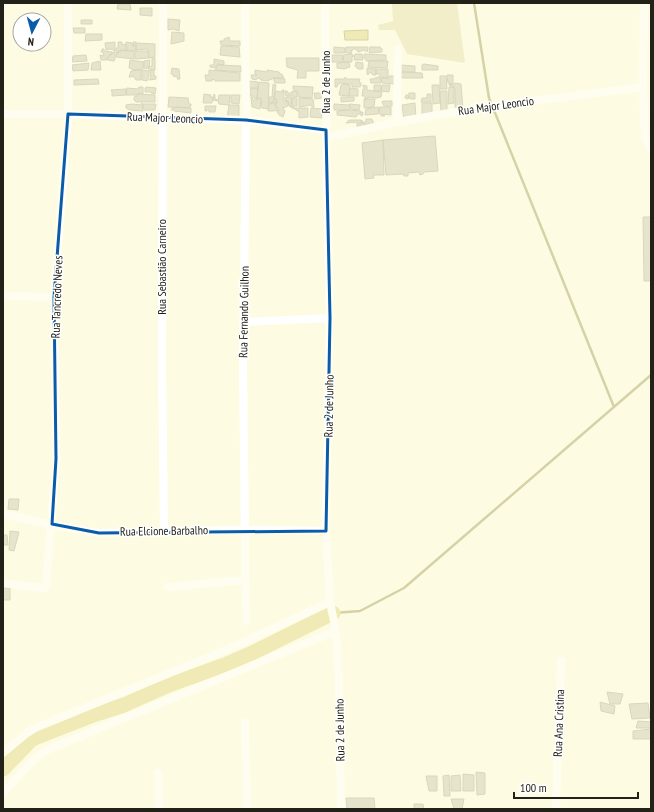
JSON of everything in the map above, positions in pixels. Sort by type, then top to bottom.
[{"type":"street","name":"Rua Tancredo Neves","points":[[3,583],[42,588],[46,586],[56,459],[54,297],[68,114],[68,3]]},
{"type":"street","name":"Rua Sebastião Carneiro","points":[[163,3],[162,366],[164,530]]},
{"type":"street","name":"Rua Fernando Guilhon","points":[[245,3],[246,120],[243,369],[246,621]]},
{"type":"street","name":"Rua 2 de Junho","points":[[325,3],[330,318],[326,531],[330,602],[336,631],[339,685],[341,809]]},
{"type":"street","points":[[644,3],[643,87],[645,138],[651,149]]},
{"type":"street","points":[[397,122],[398,49]]},
{"type":"street","name":"Rua Major Leoncio","points":[[326,138],[397,122],[478,108],[643,87]]},
{"type":"street","name":"Rua Major Leoncio","points":[[3,114],[68,114],[246,120],[326,130]]},
{"type":"street","points":[[3,296],[54,297]]},
{"type":"street","points":[[244,322],[330,318]]},
{"type":"street","name":"Rua Elcione Barbalho","points":[[3,514],[99,533],[164,530],[326,531]]},
{"type":"street","points":[[168,587],[245,580]]},
{"type":"street","points":[[3,753],[35,728],[226,650],[330,602]]},
{"type":"street","points":[[3,793],[33,760],[47,750],[336,631]]},
{"type":"street","name":"Rua Ana Cristina","points":[[556,809],[560,661]]},
{"type":"street","points":[[245,722],[247,809]]},
{"type":"street","points":[[158,773],[159,809]]},
{"type":"highlighted area","points":[[68,114],[246,120],[326,130],[330,318],[326,531],[99,533],[52,524],[56,459],[54,297]]},
{"type":"shaded area","points":[[392,3],[457,3],[465,63],[407,54],[395,30],[379,30],[378,25],[393,21]]},
{"type":"shaded area","points":[[368,30],[368,40],[345,40],[344,31]]},
{"type":"building","points":[[118,4],[130,4],[131,10],[117,9]]},
{"type":"building","points":[[140,8],[152,8],[152,16],[140,15]]},
{"type":"building","points":[[168,19],[180,20],[179,31],[173,29],[168,30]]},
{"type":"building","points":[[81,20],[92,20],[92,24],[81,24]]},
{"type":"building","points":[[73,28],[85,28],[85,33],[74,33]]},
{"type":"building","points":[[172,32],[184,33],[184,41],[171,44]]},
{"type":"building","points":[[86,34],[102,34],[102,40],[85,41]]},
{"type":"building","points":[[229,37],[230,41],[240,41],[240,46],[221,45],[220,41],[224,41],[224,39]]},
{"type":"building","points":[[115,42],[115,51],[111,49],[106,50],[105,43]]},
{"type":"building","points":[[118,42],[122,42],[122,45],[126,44],[126,51],[120,50],[116,53]]},
{"type":"building","points":[[126,42],[132,43],[134,47],[133,42],[136,42],[136,50],[127,51]]},
{"type":"building","points":[[136,43],[155,44],[155,57],[149,58],[148,50],[146,49],[136,50]]},
{"type":"building","points":[[221,46],[239,47],[240,57],[220,55]]},
{"type":"building","points":[[334,47],[345,48],[345,53],[334,53]]},
{"type":"building","points":[[346,47],[368,47],[368,49],[367,52],[364,50],[358,52],[354,49],[350,54],[345,52]]},
{"type":"building","points":[[370,47],[380,47],[382,52],[369,53]]},
{"type":"building","points":[[102,49],[104,49],[104,51],[112,52],[107,60],[101,60],[100,55],[104,56],[103,52],[101,52]]},
{"type":"building","points":[[121,50],[134,51],[134,59],[116,57],[116,54],[118,54]]},
{"type":"building","points":[[135,51],[148,51],[149,58],[135,59]]},
{"type":"building","points":[[113,52],[115,52],[114,61],[108,60],[107,59]]},
{"type":"building","points":[[352,54],[354,56],[352,57],[352,62],[344,62],[343,55]]},
{"type":"building","points":[[355,54],[362,54],[363,60],[354,60]]},
{"type":"building","points":[[364,54],[386,55],[386,60],[366,61]]},
{"type":"building","points":[[86,55],[87,61],[72,62],[73,56]]},
{"type":"building","points":[[332,55],[342,55],[343,62],[332,62]]},
{"type":"building","points":[[152,58],[155,58],[155,70],[149,70],[148,67],[152,66]]},
{"type":"building","points":[[286,58],[319,58],[319,71],[306,71],[306,78],[297,78],[298,70],[287,67]]},
{"type":"building","points":[[214,59],[224,61],[224,65],[218,64],[215,68],[210,67],[210,65],[214,65]]},
{"type":"building","points":[[130,60],[144,62],[143,69],[135,70],[129,68]]},
{"type":"building","points":[[150,60],[149,67],[147,67],[147,69],[144,68],[144,61]]},
{"type":"building","points":[[100,61],[101,70],[91,70],[92,63]]},
{"type":"building","points":[[369,61],[388,61],[387,68],[368,67]]},
{"type":"building","points":[[349,62],[350,67],[344,69],[337,68],[337,63]]},
{"type":"building","points":[[356,62],[363,63],[363,69],[358,69],[355,66]]},
{"type":"building","points":[[89,63],[88,70],[73,71],[72,65]]},
{"type":"building","points":[[218,65],[241,66],[241,72],[215,70]]},
{"type":"building","points":[[401,65],[415,66],[415,72],[402,72]]},
{"type":"building","points":[[422,65],[438,66],[438,70],[422,70]]},
{"type":"building","points":[[172,68],[179,69],[180,79],[177,79],[178,77],[171,74]]},
{"type":"building","points":[[367,68],[376,69],[376,75],[373,75],[370,72],[368,75]]},
{"type":"building","points":[[376,69],[388,69],[387,78],[376,74]]},
{"type":"building","points":[[141,70],[141,80],[136,80],[133,76],[129,77],[131,71]]},
{"type":"building","points":[[142,70],[149,71],[147,81],[142,80]]},
{"type":"building","points":[[150,70],[154,70],[154,76],[156,76],[156,79],[149,80],[151,78]]},
{"type":"building","points":[[209,70],[240,73],[240,81],[215,81],[212,79],[212,81],[206,81],[205,75],[209,75]]},
{"type":"building","points":[[255,70],[279,72],[284,78],[273,78],[267,81],[257,78],[256,80],[252,79],[251,75],[257,75],[255,74]]},
{"type":"building","points":[[401,72],[422,73],[423,78],[402,78]]},
{"type":"building","points":[[447,75],[453,75],[453,84],[448,83]]},
{"type":"building","points":[[389,76],[396,76],[395,84],[382,83],[381,78],[389,78]]},
{"type":"building","points":[[440,76],[446,76],[447,89],[440,89]]},
{"type":"building","points":[[345,77],[347,79],[360,79],[359,82],[361,83],[361,86],[352,87],[352,84],[348,85],[341,83],[335,87],[335,79],[345,79]]},
{"type":"building","points":[[380,77],[381,83],[371,83],[370,79]]},
{"type":"building","points":[[273,78],[285,79],[285,83],[275,83]]},
{"type":"building","points":[[98,79],[99,84],[74,85],[74,80]]},
{"type":"building","points":[[249,81],[258,82],[258,88],[249,88]]},
{"type":"building","points":[[259,82],[269,83],[268,109],[262,108],[262,99],[257,98]]},
{"type":"building","points":[[455,83],[461,84],[463,110],[455,111],[455,88],[449,84],[453,85]]},
{"type":"building","points":[[273,84],[276,85],[273,103],[269,103],[269,97],[272,97]]},
{"type":"building","points":[[347,84],[349,86],[350,85],[349,96],[339,95],[341,85]]},
{"type":"building","points":[[363,85],[367,86],[367,90],[382,92],[381,97],[368,97],[368,99],[365,99],[365,96],[362,96],[364,89]]},
{"type":"building","points":[[374,85],[381,85],[381,91],[374,91]]},
{"type":"building","points":[[382,85],[390,85],[389,92],[381,91]]},
{"type":"building","points":[[432,85],[439,85],[440,103],[433,104]]},
{"type":"building","points":[[293,86],[313,87],[312,98],[298,97],[298,92],[293,89]]},
{"type":"building","points":[[139,87],[143,87],[143,94],[138,93],[137,95],[126,95],[127,88],[138,89]]},
{"type":"building","points":[[449,87],[454,87],[454,103],[448,104]]},
{"type":"building","points":[[145,88],[156,88],[155,94],[145,92]]},
{"type":"building","points":[[258,88],[257,99],[250,96],[250,89]]},
{"type":"building","points":[[350,88],[358,89],[358,96],[349,96]]},
{"type":"building","points":[[126,89],[126,95],[112,96],[111,90]]},
{"type":"building","points":[[282,90],[284,90],[284,101],[288,102],[288,106],[283,108],[285,111],[283,117],[279,115],[276,110],[279,111],[275,104],[277,103],[277,100],[274,98],[276,91],[282,92]]},
{"type":"building","points":[[285,91],[288,93],[292,93],[292,91],[297,92],[297,97],[293,97],[293,95],[286,96]]},
{"type":"building","points":[[440,91],[447,91],[447,112],[441,113]]},
{"type":"building","points":[[314,93],[323,93],[322,98],[315,99]]},
{"type":"building","points":[[409,93],[415,93],[415,99],[410,99],[409,96],[408,99],[405,98],[406,95],[409,95]]},
{"type":"building","points":[[138,94],[155,95],[155,102],[136,102],[134,98],[135,96],[138,96]]},
{"type":"building","points":[[204,94],[211,95],[210,97],[213,97],[212,103],[203,103]]},
{"type":"building","points":[[214,94],[215,99],[218,100],[219,95],[230,95],[229,105],[219,104],[218,101],[213,100]]},
{"type":"building","points":[[427,94],[431,94],[431,102],[421,102],[422,98],[427,98]]},
{"type":"building","points":[[231,95],[240,95],[239,104],[231,103]]},
{"type":"building","points":[[169,97],[188,98],[191,106],[189,108],[168,107]]},
{"type":"building","points":[[251,97],[253,100],[257,100],[257,98],[261,99],[260,109],[252,107]]},
{"type":"building","points":[[286,97],[292,97],[291,106],[294,107],[294,109],[289,106],[288,101],[285,100]]},
{"type":"building","points":[[341,97],[354,97],[354,101],[341,102]]},
{"type":"building","points":[[292,98],[297,98],[297,106],[292,106]]},
{"type":"building","points":[[299,98],[313,99],[314,107],[311,105],[299,107]]},
{"type":"building","points":[[274,99],[276,99],[277,102],[274,103],[277,109],[274,111],[268,111],[269,104],[273,103]]},
{"type":"building","points":[[364,99],[375,99],[374,107],[364,108]]},
{"type":"building","points":[[383,101],[392,101],[392,106],[384,106]]},
{"type":"building","points":[[142,103],[143,111],[130,110],[126,108],[126,105],[141,105]]},
{"type":"building","points":[[415,103],[416,118],[404,120],[402,105]]},
{"type":"building","points":[[422,103],[432,103],[432,115],[422,117]]},
{"type":"building","points":[[143,104],[156,104],[155,110],[144,110]]},
{"type":"building","points":[[334,104],[349,105],[350,107],[349,110],[334,110]]},
{"type":"building","points":[[349,104],[360,105],[359,110],[351,109]]},
{"type":"building","points":[[229,105],[239,105],[239,118],[227,118]]},
{"type":"building","points":[[205,106],[216,106],[215,112],[209,112],[209,110],[205,111]]},
{"type":"building","points":[[173,107],[191,108],[191,113],[171,110]]},
{"type":"building","points":[[379,107],[378,114],[365,115],[366,109]]},
{"type":"building","points":[[380,107],[391,107],[391,115],[383,114],[385,116],[381,116],[382,114],[379,114]]},
{"type":"building","points":[[294,108],[308,108],[308,117],[299,118],[299,111]]},
{"type":"building","points":[[311,108],[322,109],[322,118],[310,117]]},
{"type":"building","points":[[337,111],[361,111],[360,113],[363,112],[363,115],[361,116],[361,114],[358,114],[356,117],[337,115]]},
{"type":"building","points":[[366,119],[372,119],[374,124],[368,125],[361,123],[362,120],[362,122],[366,122]]},
{"type":"building","points":[[349,120],[361,120],[361,123],[365,124],[366,127],[360,127],[359,123],[359,128],[357,128],[357,122],[346,123]]},
{"type":"building","points":[[435,136],[438,171],[424,172],[420,175],[419,172],[408,173],[408,176],[404,176],[403,174],[386,175],[383,140]]},
{"type":"building","points":[[383,140],[384,175],[373,175],[374,178],[365,179],[362,143]]},
{"type":"building","points":[[643,217],[651,217],[651,281],[644,281]]},
{"type":"building","points":[[9,499],[19,499],[18,510],[8,509]]},
{"type":"building","points":[[10,531],[19,532],[14,551],[9,550]]},
{"type":"building","points":[[3,535],[7,535],[8,545],[3,545]]},
{"type":"building","points":[[3,588],[10,588],[10,600],[3,600]]},
{"type":"building","points":[[607,692],[623,694],[620,704],[610,704]]},
{"type":"building","points":[[600,702],[615,706],[614,714],[601,711]]},
{"type":"building","points":[[648,703],[650,718],[632,719],[629,704]]},
{"type":"building","points":[[638,721],[651,722],[650,728],[636,728]]},
{"type":"building","points":[[651,729],[651,739],[633,739],[633,731]]},
{"type":"building","points":[[476,772],[485,773],[485,794],[477,795]]},
{"type":"building","points":[[463,774],[474,775],[474,791],[463,791]]},
{"type":"building","points":[[449,775],[450,796],[444,796],[443,776]]},
{"type":"building","points":[[460,775],[461,791],[451,791],[451,776]]},
{"type":"building","points":[[426,776],[437,776],[437,791],[429,791]]},
{"type":"building","points":[[346,798],[374,798],[375,809],[347,809]]},
{"type":"building","points":[[451,799],[464,799],[462,809],[454,809]]},
{"type":"building","points":[[414,804],[423,804],[424,809],[414,809]]},
{"type":"waterway","points":[[474,3],[489,98],[614,407]]},
{"type":"waterway","points":[[334,613],[360,611],[404,588],[651,375]]},
{"type":"waterway","points":[[3,769],[32,739],[93,715],[124,705],[169,685],[227,664],[333,613]]}]
